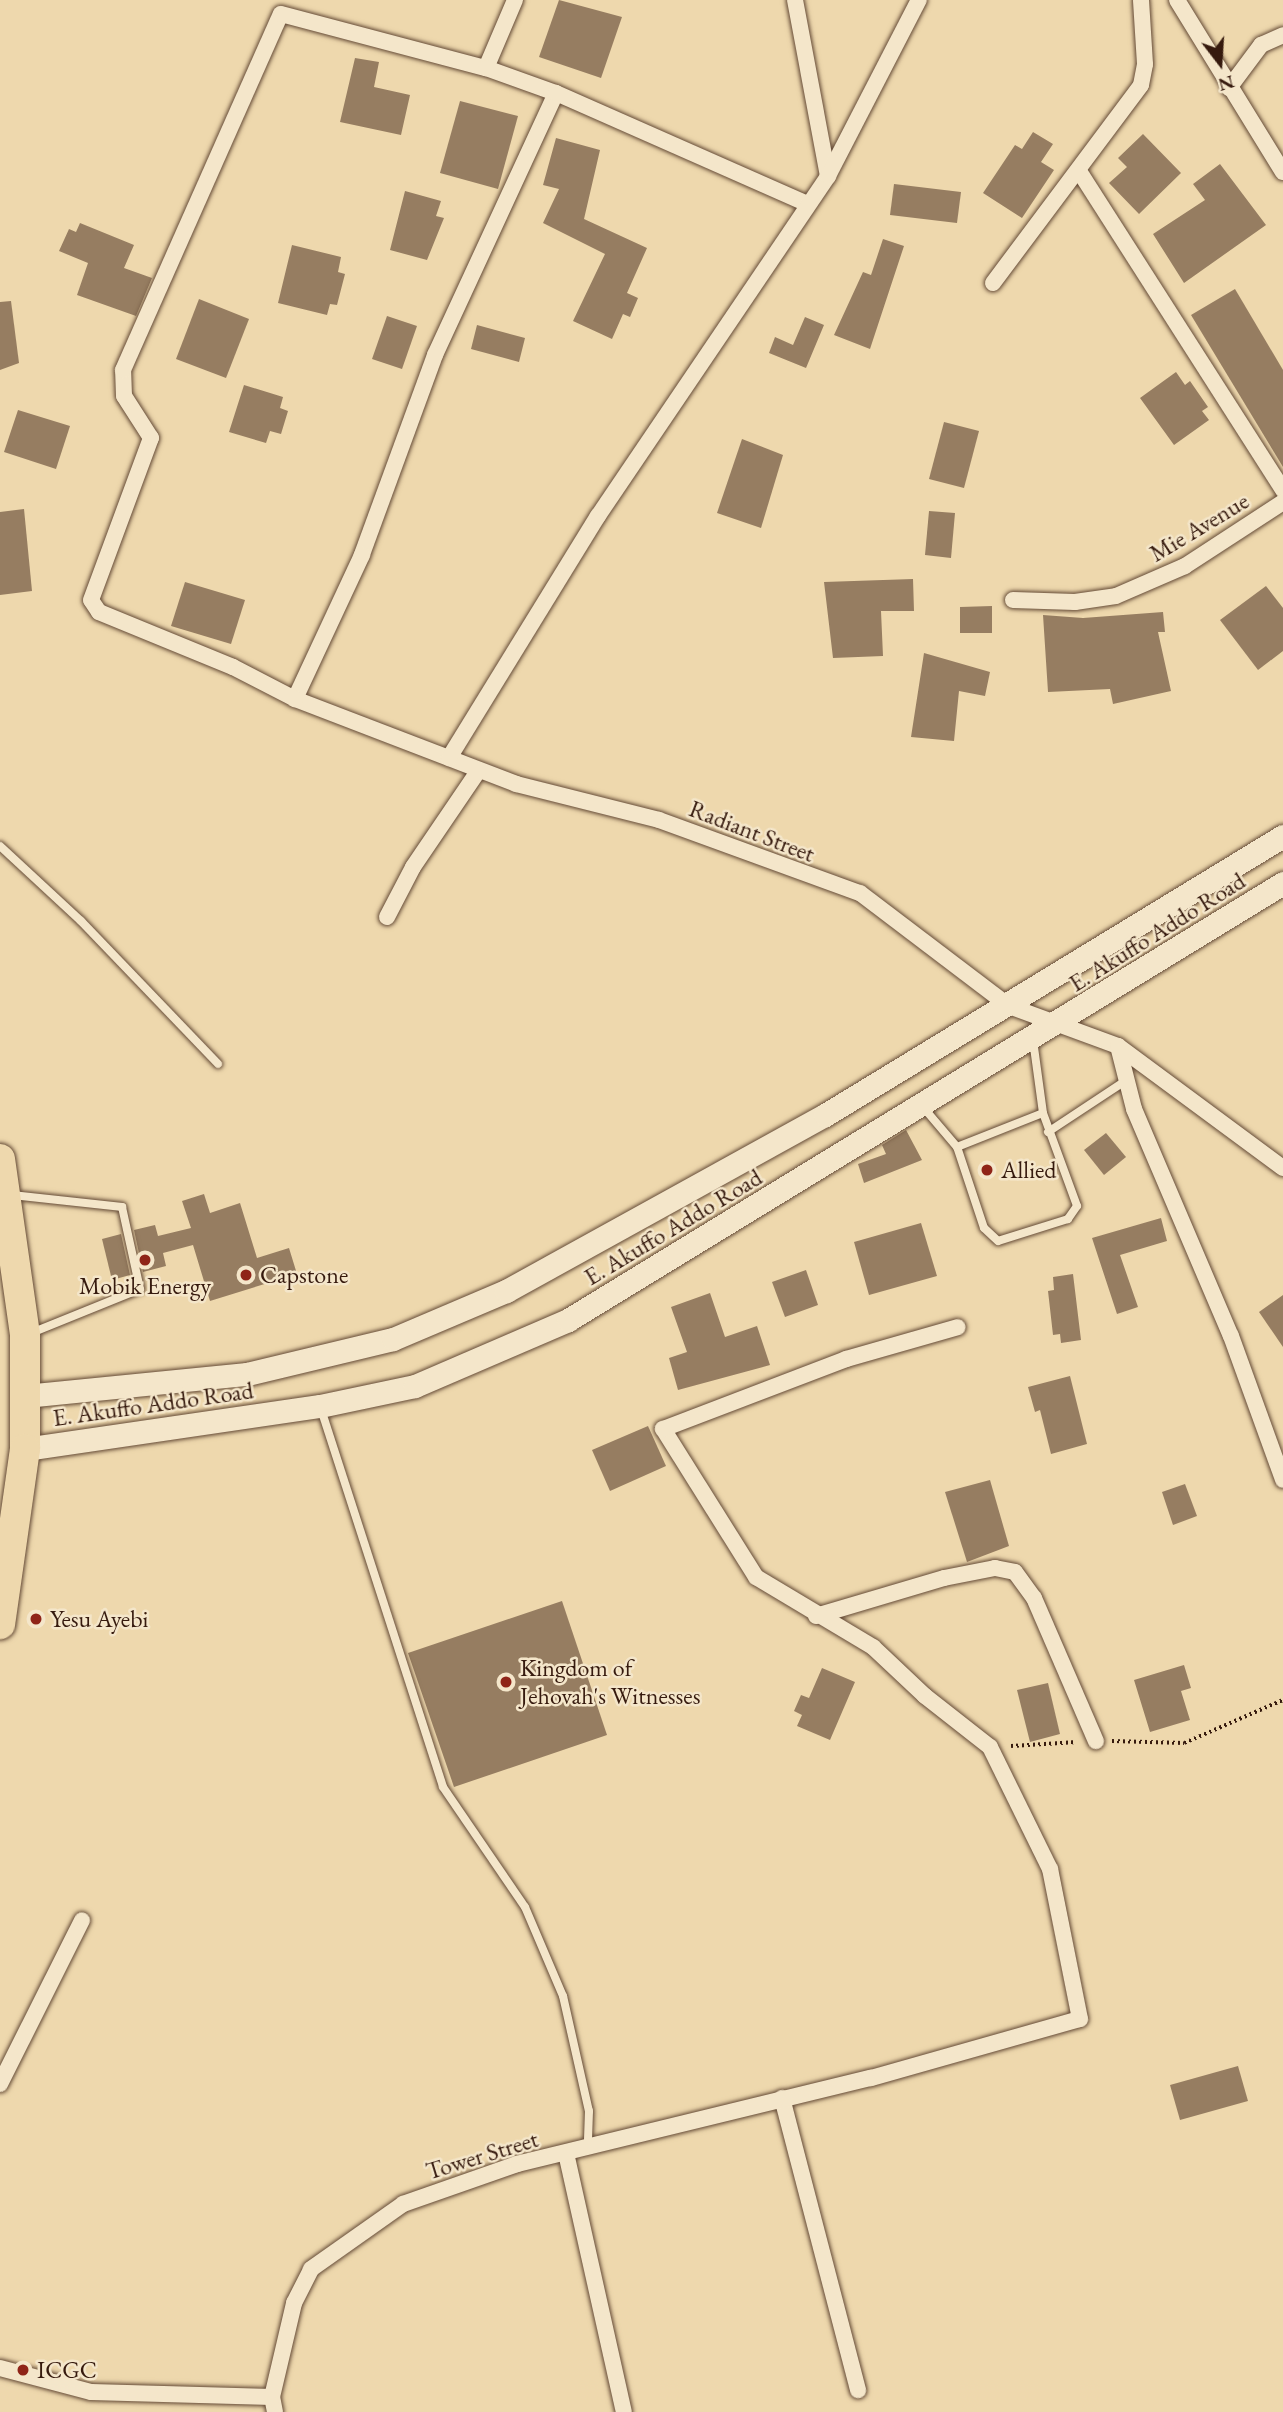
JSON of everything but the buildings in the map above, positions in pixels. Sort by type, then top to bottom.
[{"type":"highway","points":[[0,1159],[25,1335],[25,1449],[0,1624]]},
{"type":"main road","name":"E. Akuffo Addo Road","points":[[25,1396],[247,1374],[393,1339],[518,1284],[825,1115],[1009,1006],[1283,836]]},
{"type":"main road","name":"E. Akuffo Addo Road","points":[[25,1449],[320,1406],[415,1386],[568,1320],[1033,1040],[1283,883]]},
{"type":"street","points":[[486,68],[515,0]]},
{"type":"street","points":[[795,0],[828,176]]},
{"type":"street","points":[[449,758],[598,516],[828,176],[919,0]]},
{"type":"street","points":[[993,283],[1141,85],[1144,64],[1141,0]]},
{"type":"street","points":[[1177,0],[1283,172]]},
{"type":"street","points":[[283,7],[486,68],[556,93],[808,204]]},
{"type":"street","name":"Radiant Street","points":[[283,7],[123,370],[124,396],[151,438],[91,600],[99,612],[233,667],[295,699],[480,770],[659,820],[860,893],[1009,1006],[1118,1046],[1283,1168]]},
{"type":"street","points":[[1229,88],[1261,45],[1283,35]]},
{"type":"street","points":[[295,699],[362,555],[435,355],[556,93]]},
{"type":"street","points":[[1079,171],[1283,490]]},
{"type":"street","name":"Mie Avenue","points":[[1013,600],[1075,602],[1116,596],[1185,566],[1283,502]]},
{"type":"street","points":[[387,917],[413,867],[480,770]]},
{"type":"street","points":[[1118,1046],[1134,1109],[1231,1336],[1283,1480]]},
{"type":"street","points":[[958,1326],[846,1359],[663,1429],[756,1577],[816,1616],[873,1647],[925,1696],[990,1747]]},
{"type":"street","points":[[816,1616],[944,1578],[995,1568],[1015,1572],[1034,1598],[1096,1741]]},
{"type":"street","name":"Tower Street","points":[[0,2368],[91,2392],[273,2405],[294,2303],[311,2269],[403,2204],[517,2164],[587,2150],[782,2098],[871,2078],[1080,2019],[1050,1869],[990,1747]]},
{"type":"street","points":[[0,2084],[82,1920]]},
{"type":"street","points":[[782,2098],[858,2390]]},
{"type":"street","points":[[566,2153],[624,2412]]},
{"type":"lane","points":[[0,846],[81,921],[218,1064]]},
{"type":"lane","points":[[923,1107],[957,1147],[984,1228],[999,1241],[1075,1214],[1077,1206],[1043,1113],[1033,1040]]},
{"type":"lane","points":[[1048,1132],[1127,1080]]},
{"type":"lane","points":[[957,1147],[1043,1113]]},
{"type":"lane","points":[[7,1194],[122,1207],[140,1289],[25,1335]]},
{"type":"lane","points":[[320,1406],[443,1787],[525,1907],[563,1996],[589,2111],[587,2150]]},
{"type":"path","points":[[990,1747],[1096,1741],[1184,1742],[1283,1700]]},
{"type":"place","name":"Allied","points":[[987,1170]]},
{"type":"place","name":"Mobik Energy","points":[[145,1260]]},
{"type":"place","name":"Capstone","points":[[246,1275]]},
{"type":"place","name":"Yesu Ayebi","points":[[36,1619]]},
{"type":"place","name":"Kingdom of Jehovah's Witnesses","points":[[506,1682]]},
{"type":"place","name":"ICGC","points":[[23,2370]]}]
